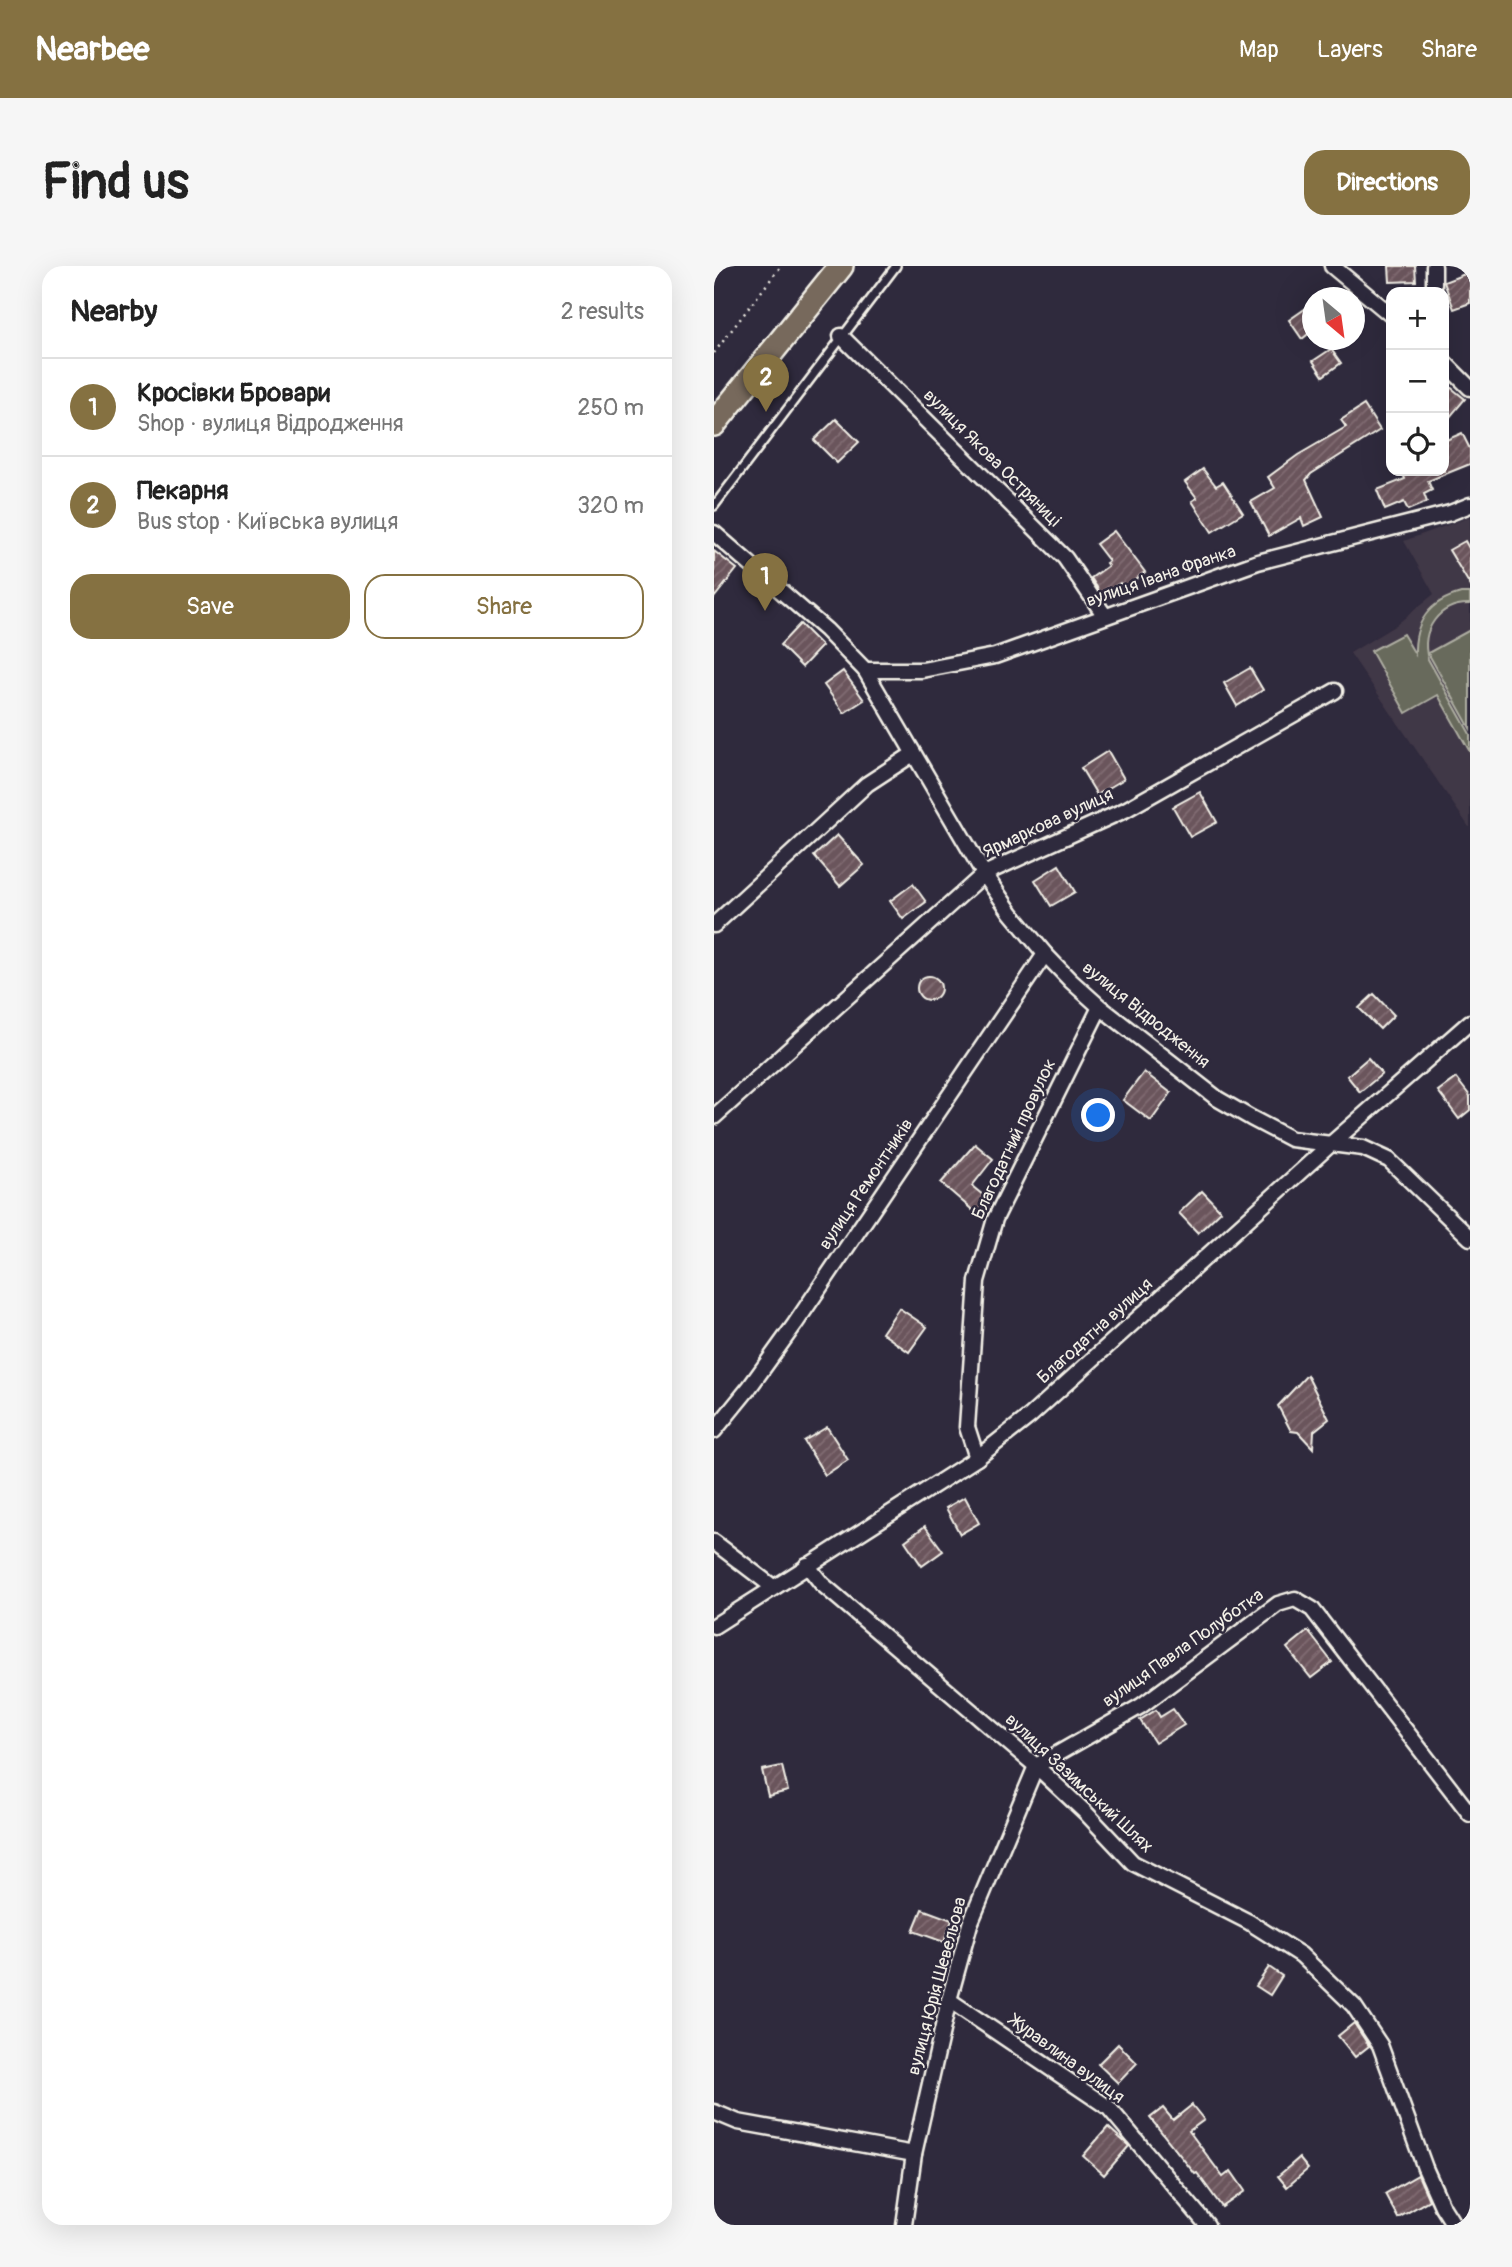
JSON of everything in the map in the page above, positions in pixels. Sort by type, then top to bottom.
[{"type":"main road","points":[[714,424],[841,266]]},
{"type":"street","points":[[1332,266],[1386,311]]},
{"type":"street","points":[[1434,266],[1434,287]]},
{"type":"street","name":"вулиця Якова Остряниці","points":[[841,336],[1065,558],[1105,616]]},
{"type":"street","points":[[1449,367],[1470,386]]},
{"type":"street","name":"вулиця Івана Франка","points":[[864,670],[922,670],[995,656],[1258,562],[1450,513],[1470,505]]},
{"type":"street","name":"вулиця Відродження","points":[[714,533],[826,630],[864,670],[984,874],[1010,913],[1045,954],[1100,1007],[1219,1099],[1251,1118],[1291,1139],[1363,1148],[1389,1160],[1470,1238]]},
{"type":"street","name":"Ярмаркова вулиця","points":[[714,1117],[984,874],[1125,810],[1335,691]]},
{"type":"street","points":[[714,925],[867,784],[913,754]]},
{"type":"street","name":"вулиця Ремонтників","points":[[714,1431],[795,1324],[1045,954]]},
{"type":"street","name":"Благодатний провулок","points":[[977,1458],[967,1427],[977,1281],[995,1219],[1100,1007]]},
{"type":"street","name":"Благодатна вулиця","points":[[714,1626],[977,1458],[1041,1406],[1470,1022]]},
{"type":"street","points":[[714,1542],[773,1587]]},
{"type":"street","name":"вулиця Зазимський Шлях","points":[[807,1565],[822,1584],[1036,1766],[1085,1812],[1133,1863],[1249,1922],[1301,1955],[1354,2006],[1380,2045],[1425,2168],[1454,2225]]},
{"type":"street","name":"вулиця Павла Полуботка","points":[[1036,1766],[1141,1706],[1278,1604],[1295,1599],[1312,1609],[1470,1814]]},
{"type":"street","name":"вулиця Юрія Шевельова","points":[[904,2225],[914,2154],[949,2000],[974,1911],[1036,1766]]},
{"type":"street","name":"Журавлина вулиця","points":[[949,2000],[1109,2108],[1207,2225]]},
{"type":"street","points":[[714,2112],[738,2122],[914,2154]]},
{"type":"lane","points":[[714,506],[896,266]]},
{"type":"path","points":[[714,353],[781,266]]},
{"type":"shaded area","points":[[1470,517],[1469,827],[1350,653],[1396,625],[1434,594],[1404,541]]},
{"type":"green space","points":[[1461,593],[1470,593],[1470,604],[1449,608],[1434,620],[1426,648],[1428,659],[1470,734],[1470,752],[1438,695],[1406,713],[1371,651],[1403,634],[1415,654],[1417,632],[1426,614],[1441,601]]},
{"type":"green space","points":[[1470,630],[1470,728],[1428,653]]},
{"type":"building","points":[[1389,266],[1415,266],[1416,281],[1390,282]]},
{"type":"building","points":[[1470,272],[1470,303],[1454,309],[1449,287],[1446,287],[1444,282]]},
{"type":"building","points":[[1302,311],[1302,339],[1289,320]]},
{"type":"building","points":[[1332,350],[1341,363],[1323,376],[1313,361]]},
{"type":"building","points":[[1449,386],[1465,399],[1449,418]]},
{"type":"building","points":[[1364,405],[1380,430],[1311,474],[1306,480],[1323,517],[1304,526],[1301,518],[1269,536],[1251,502],[1275,488],[1268,477],[1298,455],[1346,427],[1341,420]]},
{"type":"building","points":[[836,419],[859,442],[837,463],[814,440]]},
{"type":"building","points":[[1462,433],[1470,449],[1470,464],[1449,472],[1449,439]]},
{"type":"building","points":[[1203,469],[1216,486],[1223,482],[1243,513],[1212,532],[1192,501],[1197,498],[1185,482]]},
{"type":"building","points":[[1404,476],[1440,476],[1428,481],[1432,490],[1424,494],[1427,502],[1408,510],[1404,502],[1385,510],[1377,490],[1405,479]]},
{"type":"building","points":[[1114,531],[1145,572],[1124,588],[1120,583],[1102,595],[1091,578],[1108,566],[1106,563],[1109,561],[1096,544]]},
{"type":"building","points":[[1465,541],[1470,550],[1470,585],[1449,550]]},
{"type":"building","points":[[714,551],[737,569],[714,598]]},
{"type":"building","points":[[800,624],[822,646],[802,667],[780,645]]},
{"type":"building","points":[[1250,668],[1263,690],[1237,706],[1224,683]]},
{"type":"building","points":[[843,671],[864,700],[844,713],[824,685]]},
{"type":"building","points":[[1108,751],[1124,779],[1097,795],[1081,768]]},
{"type":"building","points":[[1200,792],[1217,822],[1190,837],[1173,807]]},
{"type":"building","points":[[837,835],[864,865],[840,886],[814,856]]},
{"type":"building","points":[[1059,865],[1075,892],[1051,906],[1035,880]]},
{"type":"building","points":[[913,884],[926,902],[903,919],[890,901]]},
{"type":"building","points":[[929,976],[938,979],[941,988],[938,997],[929,1000],[920,997],[917,988],[920,979]]},
{"type":"building","points":[[1374,994],[1394,1015],[1380,1029],[1359,1008]]},
{"type":"building","points":[[1368,1058],[1382,1074],[1360,1092],[1347,1076]]},
{"type":"building","points":[[1144,1072],[1171,1093],[1151,1121],[1123,1100]]},
{"type":"building","points":[[1456,1078],[1470,1096],[1470,1110],[1459,1119],[1438,1091]]},
{"type":"building","points":[[975,1144],[993,1159],[972,1186],[989,1200],[977,1214],[941,1183]]},
{"type":"building","points":[[1202,1191],[1221,1211],[1198,1233],[1179,1213]]},
{"type":"building","points":[[899,1308],[927,1327],[909,1352],[882,1333]]},
{"type":"building","points":[[1307,1375],[1329,1419],[1314,1431],[1313,1448],[1298,1432],[1291,1431],[1278,1406]]},
{"type":"building","points":[[827,1427],[848,1460],[825,1475],[804,1441]]},
{"type":"building","points":[[965,1497],[979,1523],[960,1534],[946,1508]]},
{"type":"building","points":[[925,1526],[943,1551],[922,1566],[905,1541]]},
{"type":"building","points":[[1308,1631],[1332,1662],[1311,1678],[1287,1648]]},
{"type":"building","points":[[1173,1709],[1184,1725],[1155,1743],[1140,1720],[1156,1710],[1160,1717]]},
{"type":"building","points":[[782,1766],[788,1791],[768,1796],[762,1770]]},
{"type":"building","points":[[922,1909],[952,1920],[944,1942],[913,1931]]},
{"type":"building","points":[[1269,1967],[1282,1976],[1270,1995],[1256,1986]]},
{"type":"building","points":[[1354,2023],[1369,2046],[1355,2057],[1338,2036]]},
{"type":"building","points":[[1118,2044],[1137,2063],[1118,2083],[1098,2064]]},
{"type":"building","points":[[1192,2105],[1204,2120],[1189,2131],[1223,2177],[1231,2171],[1245,2191],[1222,2207],[1150,2118],[1163,2108],[1173,2120]]},
{"type":"building","points":[[1108,2127],[1129,2146],[1104,2175],[1083,2156]]},
{"type":"building","points":[[1299,2158],[1308,2169],[1287,2187],[1278,2176]]},
{"type":"building","points":[[1418,2175],[1429,2200],[1398,2218],[1385,2194]]},
{"type":"place","name":"Пекарня","points":[[766,412]]},
{"type":"place","name":"Кросівки Бровари","points":[[765,611]]}]
